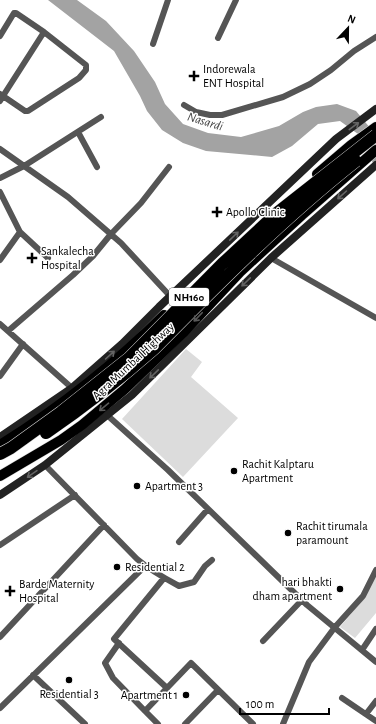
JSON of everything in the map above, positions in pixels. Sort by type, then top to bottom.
[{"type":"highway","name":"NH160","points":[[0,454],[11,448],[67,408],[129,358],[222,264],[278,212],[376,135]]},
{"type":"highway","name":"NH160","points":[[0,463],[73,414],[119,380],[154,349],[222,280],[285,221],[376,145]]},
{"type":"main road","points":[[0,445],[75,394],[117,359],[216,262],[351,145],[376,127]]},
{"type":"main road","name":"Agra Mumbai Highway","points":[[0,476],[61,440],[82,425],[125,389],[240,272],[376,150]]},
{"type":"main road","points":[[142,336],[160,355]]},
{"type":"street","points":[[153,44],[168,0]]},
{"type":"street","points":[[218,38],[236,0]]},
{"type":"street","points":[[0,36],[14,13],[16,13],[44,32],[86,65],[86,70],[79,78],[26,111],[1,97],[44,32]]},
{"type":"street","points":[[184,106],[196,112],[210,115],[222,115],[283,97],[310,84],[376,37]]},
{"type":"street","points":[[0,437],[72,388],[122,344],[170,296],[336,139],[374,110]]},
{"type":"street","points":[[0,178],[24,166],[101,117]]},
{"type":"street","points":[[78,132],[98,167]]},
{"type":"street","points":[[0,149],[68,197],[121,244],[170,296]]},
{"type":"street","points":[[8,331],[93,256],[110,234],[141,203],[169,167]]},
{"type":"street","points":[[0,494],[45,465],[132,395],[271,258],[374,167]]},
{"type":"street","points":[[0,192],[20,232],[48,258]]},
{"type":"street","points":[[0,260],[20,232]]},
{"type":"street","points":[[271,258],[376,318]]},
{"type":"street","points":[[0,324],[72,388]]},
{"type":"street","points":[[0,376],[23,344]]},
{"type":"street","points":[[107,415],[168,470],[302,600],[376,662]]},
{"type":"street","points":[[45,465],[145,566],[164,578],[180,586],[194,582],[205,566],[212,560]]},
{"type":"street","points":[[0,545],[75,495]]},
{"type":"street","points":[[179,542],[208,509]]},
{"type":"street","points":[[0,636],[104,525]]},
{"type":"street","points":[[0,708],[145,566]]},
{"type":"street","points":[[283,724],[305,670],[334,628],[363,596],[376,570]]},
{"type":"street","points":[[164,578],[114,639],[167,688]]},
{"type":"street","points":[[263,641],[302,600]]},
{"type":"street","points":[[362,650],[376,629]]},
{"type":"street","points":[[119,644],[105,662],[113,678],[158,724]]},
{"type":"street","points":[[145,710],[191,663],[253,724]]},
{"type":"street","points":[[33,675],[85,724]]},
{"type":"street","points":[[185,724],[218,690]]},
{"type":"street","points":[[342,698],[376,721]]},
{"type":"street","points":[[366,714],[376,700]]},
{"type":"shaded area","points":[[48,0],[77,0],[106,21],[134,51],[155,82],[165,104],[183,124],[208,133],[241,137],[279,126],[303,112],[316,107],[337,104],[356,111],[376,135],[376,169],[358,134],[340,121],[318,124],[292,146],[272,157],[206,151],[183,143],[162,130],[147,111],[114,51]]},
{"type":"shaded area","points":[[186,349],[202,362],[191,377],[238,418],[183,477],[122,419]]},
{"type":"shaded area","points":[[376,571],[376,613],[355,638],[340,627],[361,602]]},
{"type":"place","name":"Indorewala ENT Hospital","points":[[194,76]]},
{"type":"place","name":"Apollo Clinic","points":[[217,212]]},
{"type":"place","name":"Sankalecha Hospital","points":[[32,258]]},
{"type":"place","name":"Rachit Kalptaru Apartment","points":[[234,471]]},
{"type":"place","name":"Apartment 3","points":[[137,486]]},
{"type":"place","name":"Rachit tirumala paramount","points":[[288,533]]},
{"type":"place","name":"Residential 2","points":[[117,567]]},
{"type":"place","name":"hari bhakti dham apartment","points":[[340,589]]},
{"type":"place","name":"Barde Maternity Hospital","points":[[10,591]]},
{"type":"place","name":"Residential 3","points":[[69,680]]},
{"type":"place","name":"Apartment 1","points":[[186,695]]},
{"type":"water label","name":"Nasardi","points":[[205,122]]}]
